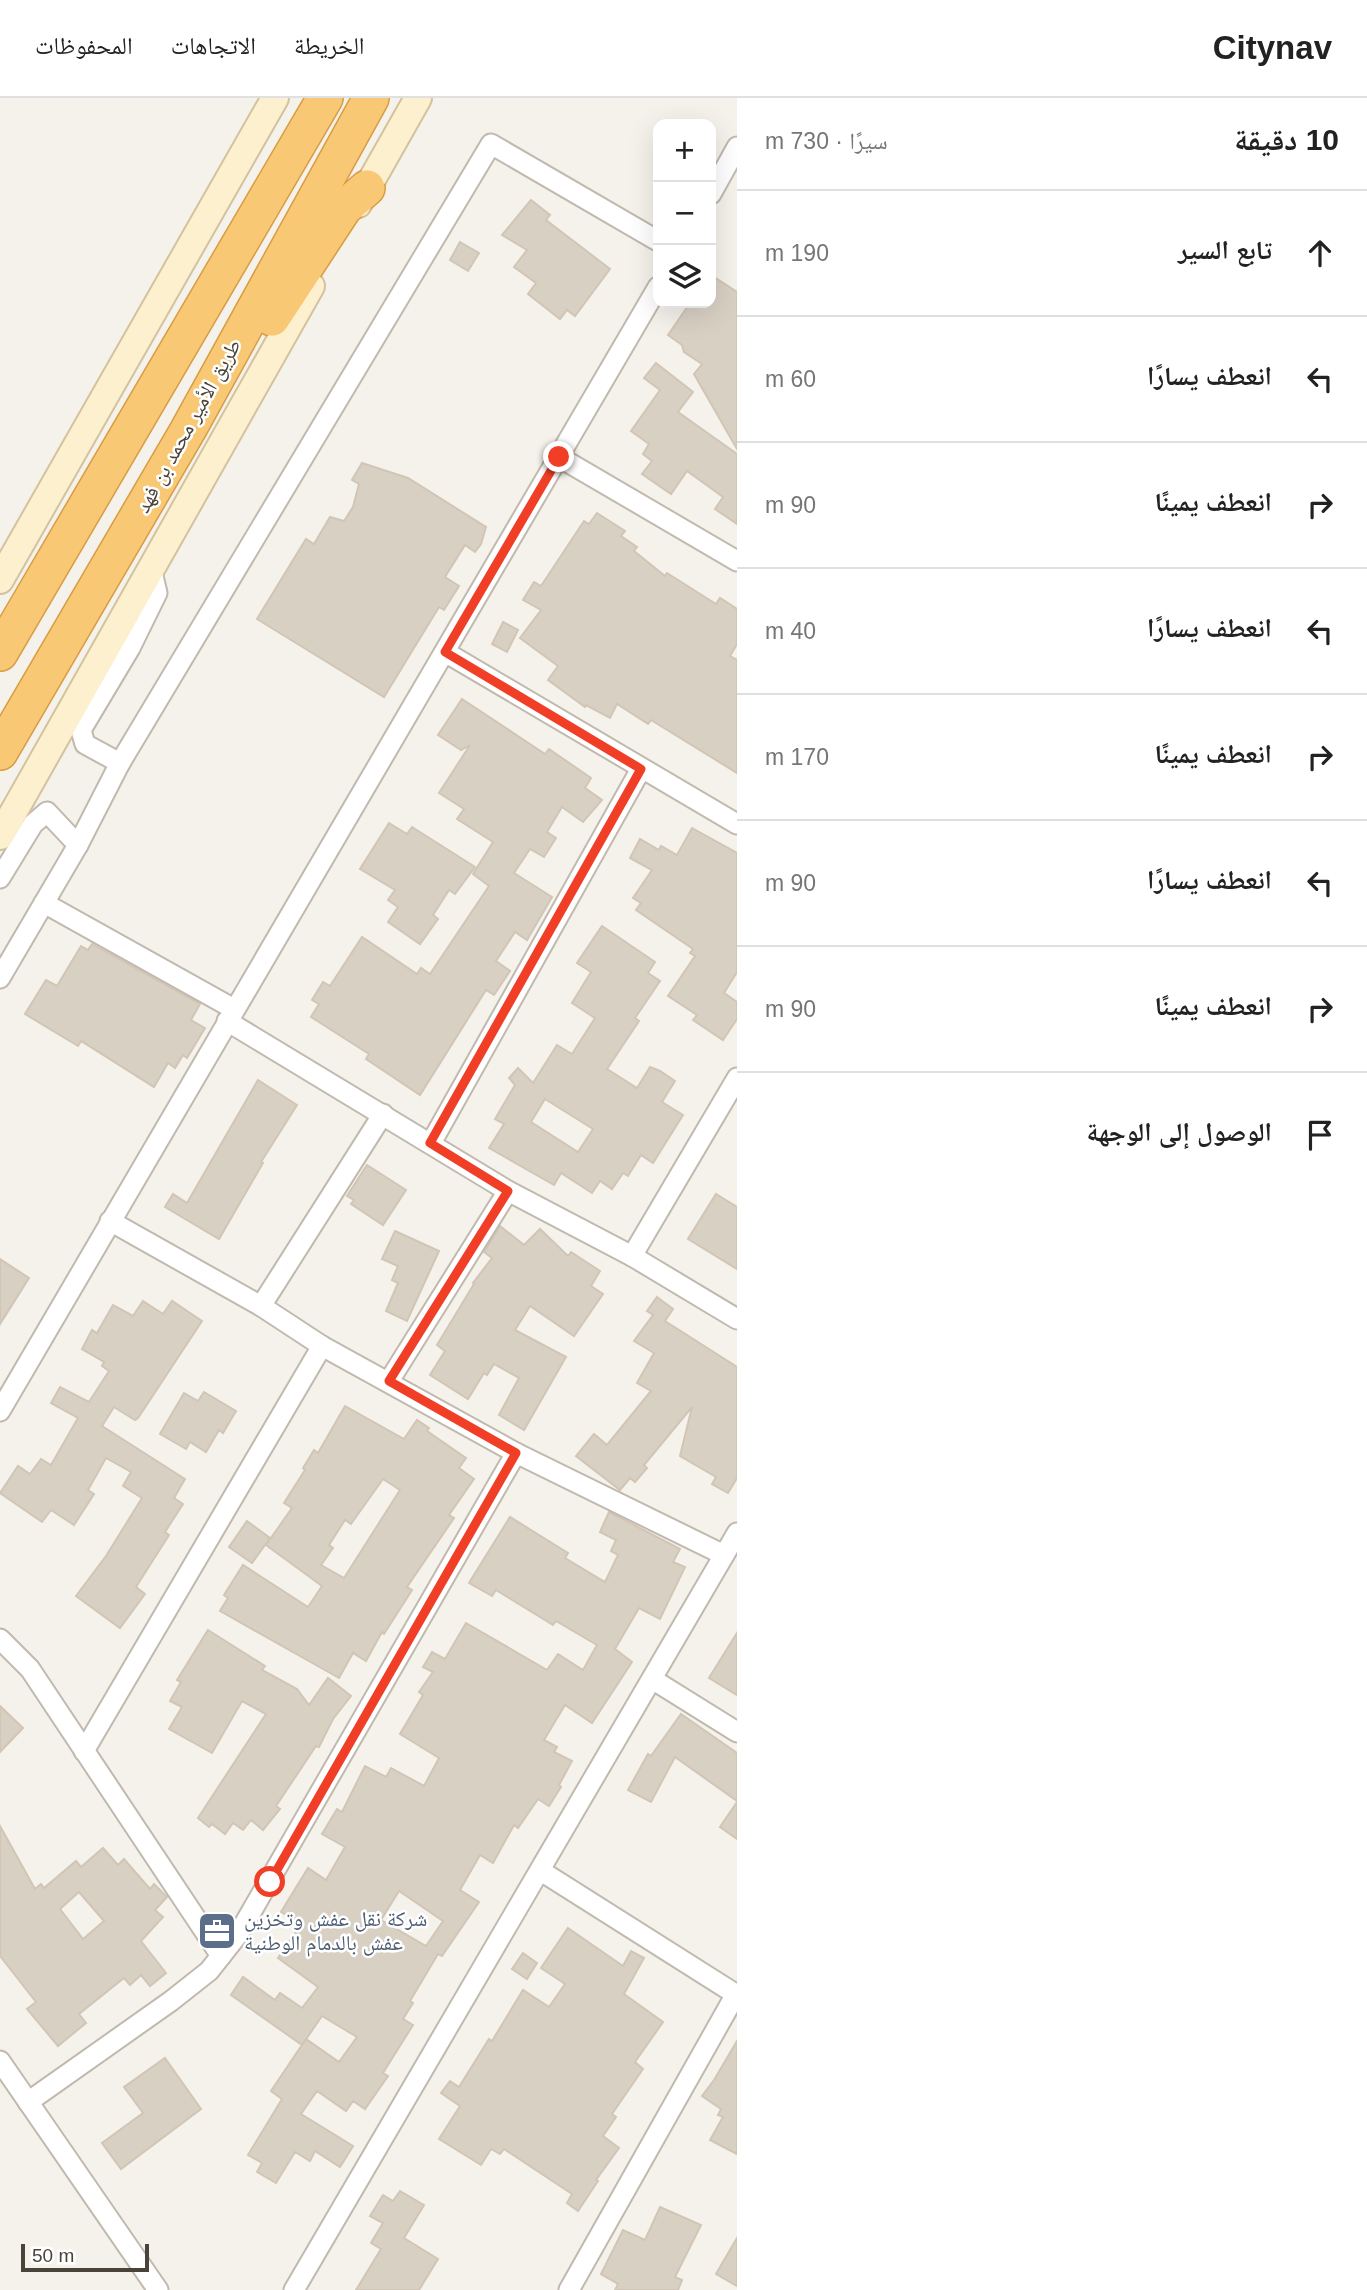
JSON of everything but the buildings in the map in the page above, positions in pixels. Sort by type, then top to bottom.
[{"type":"highway","points":[[0,653],[325,98]]},
{"type":"highway","name":"طريق الأمير محمد بن فهد","points":[[0,752],[210,389],[371,98]]},
{"type":"highway","points":[[210,389],[241,362],[344,208],[367,188]]},
{"type":"main road","points":[[0,580],[275,98]]},
{"type":"main road","points":[[0,836],[418,98]]},
{"type":"street","points":[[0,978],[78,845],[120,763],[491,144],[653,238]]},
{"type":"street","points":[[716,185],[737,146]]},
{"type":"street","points":[[0,1411],[653,296]]},
{"type":"street","points":[[559,457],[737,561]]},
{"type":"street","points":[[120,763],[85,744],[80,730],[130,648],[157,593],[151,568]]},
{"type":"street","points":[[445,652],[737,824]]},
{"type":"street","points":[[430,1143],[641,769]]},
{"type":"street","points":[[0,878],[33,824],[47,812],[78,845]]},
{"type":"street","points":[[44,903],[230,1015],[508,1191],[632,1256],[737,1319]]},
{"type":"street","points":[[632,1256],[737,1078]]},
{"type":"street","points":[[261,1306],[383,1114]]},
{"type":"street","points":[[389,1381],[508,1191]]},
{"type":"street","points":[[110,1221],[261,1306],[323,1346],[516,1453],[724,1555]]},
{"type":"street","points":[[84,1751],[323,1346]]},
{"type":"street","points":[[28,2102],[209,1971],[239,1933],[516,1453]]},
{"type":"street","points":[[294,2290],[737,1533]]},
{"type":"street","points":[[0,1639],[30,1669],[221,1956]]},
{"type":"street","points":[[652,1679],[737,1731]]},
{"type":"street","points":[[541,1871],[737,1995],[569,2290]]},
{"type":"street","points":[[0,2061],[158,2290]]},
{"type":"place","name":"شركة نقل عفش وتخزين عفش بالدمام الوطنية","points":[[217,1931]]},
{"type":"route","points":[[270,1882],[516,1453],[389,1381],[508,1191],[430,1143],[641,769],[445,652],[559,457]]}]
